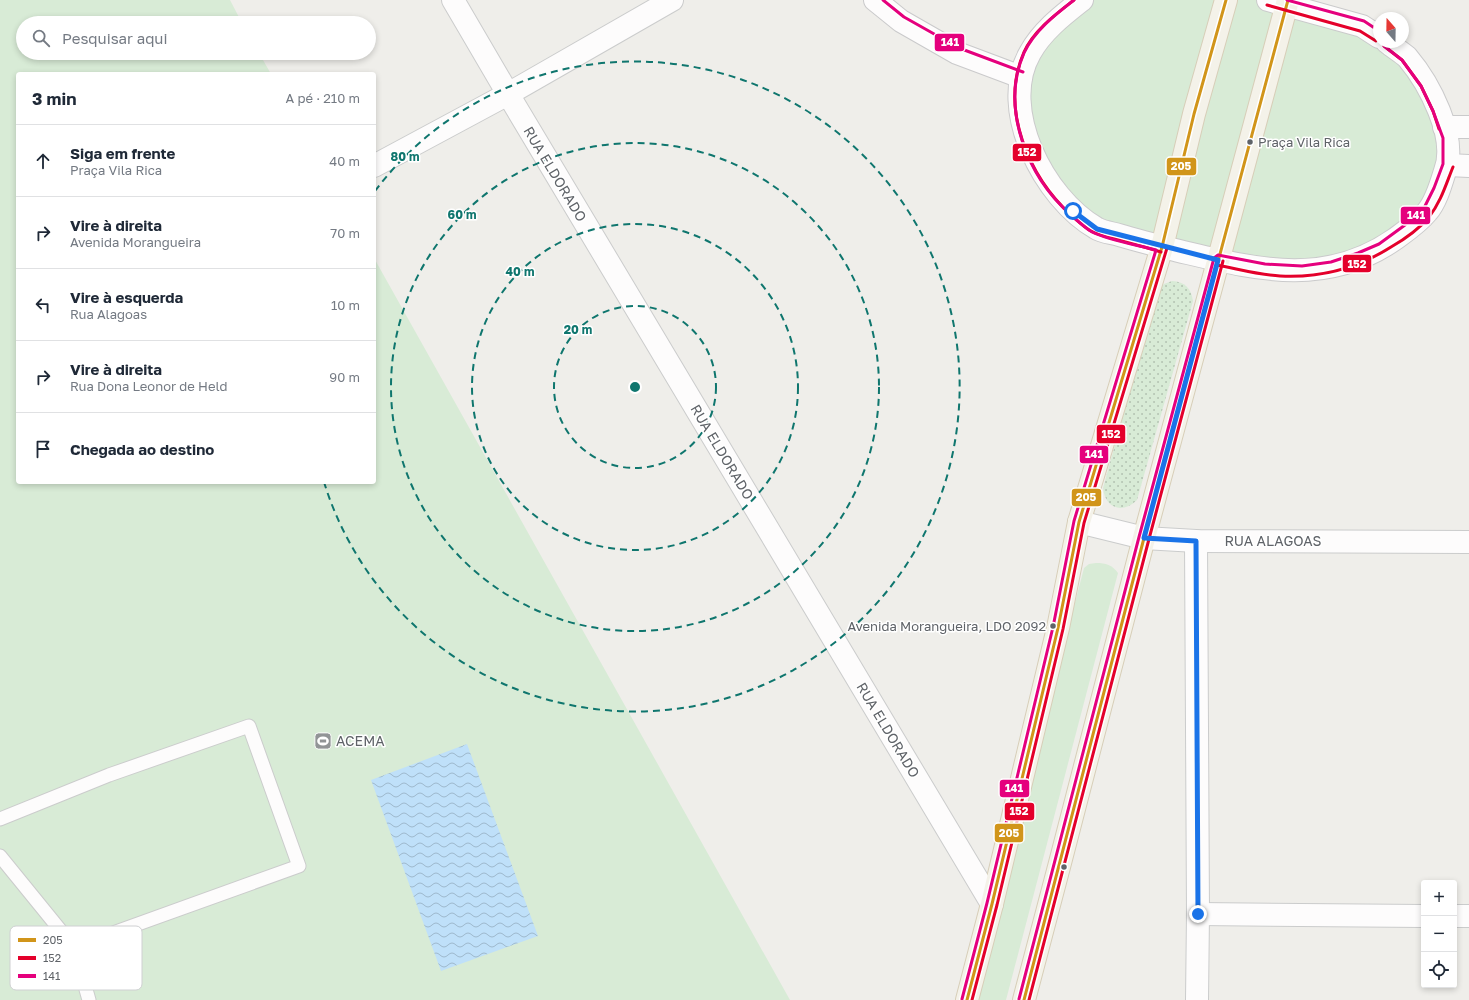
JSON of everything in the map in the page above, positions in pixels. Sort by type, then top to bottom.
[{"type":"main road","points":[[967,1000],[992,904],[1058,628],[1079,522],[1162,247],[1194,114],[1226,0]]},
{"type":"main road","points":[[1024,1000],[1218,260],[1281,2]]},
{"type":"street","name":"RUA ELDORADO","points":[[453,0],[992,904]]},
{"type":"street","points":[[376,165],[508,94],[672,0]]},
{"type":"street","points":[[875,0],[901,21],[957,53],[1021,77]]},
{"type":"street","points":[[1082,0],[1042,36],[1029,54],[1021,77],[1019,99],[1023,123],[1028,142],[1041,170],[1056,192],[1073,211],[1097,229],[1162,247],[1264,269],[1302,271],[1332,267],[1360,258],[1382,248],[1408,229],[1428,211],[1439,190],[1448,165],[1448,137],[1438,108],[1424,83],[1406,56],[1395,48]]},
{"type":"street","points":[[1281,2],[1362,26],[1373,33]]},
{"type":"street","points":[[1444,127],[1469,127]]},
{"type":"street","points":[[1448,165],[1469,166]]},
{"type":"street","name":"RUA ALAGOAS","points":[[1079,522],[1144,538],[1196,541],[1469,542]]},
{"type":"street","points":[[1196,541],[1197,1000]]},
{"type":"street","points":[[1198,914],[1421,916]]},
{"type":"street","points":[[1457,916],[1469,916]]},
{"type":"lane","points":[[0,818],[109,775],[249,726],[300,866],[133,926]]},
{"type":"lane","points":[[0,856],[57,926]]},
{"type":"lane","points":[[86,990],[89,1000]]},
{"type":"green space","name":"ACEMA","points":[[0,0],[230,0],[238,16],[16,16],[16,60],[263,60],[270,72],[16,72],[16,484],[376,484],[376,262],[790,1000],[0,1000]]},
{"type":"green space","name":"Praça Vila Rica","points":[[1082,0],[1268,0],[1362,26],[1373,36],[1373,48],[1386,48],[1425,83],[1448,165],[1408,229],[1302,271],[1097,229],[1041,170],[1021,77]]},
{"type":"green space","points":[[1172,281],[1187,286],[1193,301],[1137,500],[1126,507],[1116,507],[1107,501],[1103,488],[1158,290],[1164,284]]},
{"type":"green space","points":[[1096,563],[1108,565],[1118,573],[1006,1000],[972,1000],[1084,568],[1089,564]]},
{"type":"water","points":[[467,744],[538,936],[441,971],[371,780]]},
{"type":"transit line","name":"141","points":[[883,0],[904,17],[959,48],[1023,72]]},
{"type":"transit line","name":"152","points":[[1074,0],[1039,30],[1028,44],[1024,52],[1017,74],[1015,96],[1017,119],[1022,141],[1031,162],[1043,182],[1057,200],[1083,226],[1096,234],[1161,252]]},
{"type":"transit line","name":"141","points":[[962,999],[987,903],[1053,627],[1074,521],[1156,250],[1106,237],[1092,232],[1083,226],[1055,198],[1041,181],[1030,161],[1022,140],[1017,118],[1015,96],[1017,74],[1024,53],[1039,30],[1074,0]]},
{"type":"transit line","name":"205","points":[[967,1000],[992,904],[1058,628],[1079,522],[1162,247],[1194,114],[1226,0]]},
{"type":"transit line","name":"141","points":[[1287,0],[1364,21],[1373,27]]},
{"type":"transit line","name":"205","points":[[1024,1000],[1144,538],[1288,0]]},
{"type":"transit line","name":"152","points":[[1267,5],[1360,31],[1373,39]]},
{"type":"transit line","name":"152","points":[[1387,48],[1402,60],[1421,86],[1433,111],[1439,129]]},
{"type":"transit line","name":"141","points":[[1019,999],[1139,537],[1214,258],[1218,255],[1265,264],[1302,266],[1331,262],[1379,244],[1405,225],[1424,208],[1434,188],[1443,164],[1443,138],[1433,111],[1421,86],[1402,60],[1387,48]]},
{"type":"transit line","name":"152","points":[[1217,265],[1248,272],[1280,276],[1295,276],[1324,273],[1365,261],[1401,241],[1416,230],[1429,217],[1440,199],[1453,167]]},
{"type":"transit line","name":"152","points":[[972,1000],[997,905],[1063,629],[1084,523],[1167,248]]},
{"type":"transit line","name":"152","points":[[1029,1000],[1223,261]]},
{"type":"place","name":"Praça Vila Rica","points":[[1250,142]]},
{"type":"place","name":"Avenida Morangueira, LDO 2092","points":[[1053,626]]},
{"type":"place","name":"ACEMA","points":[[323,741]]},
{"type":"route","points":[[1073,211],[1097,229],[1162,247],[1218,260],[1144,538],[1196,541],[1198,914]]}]
